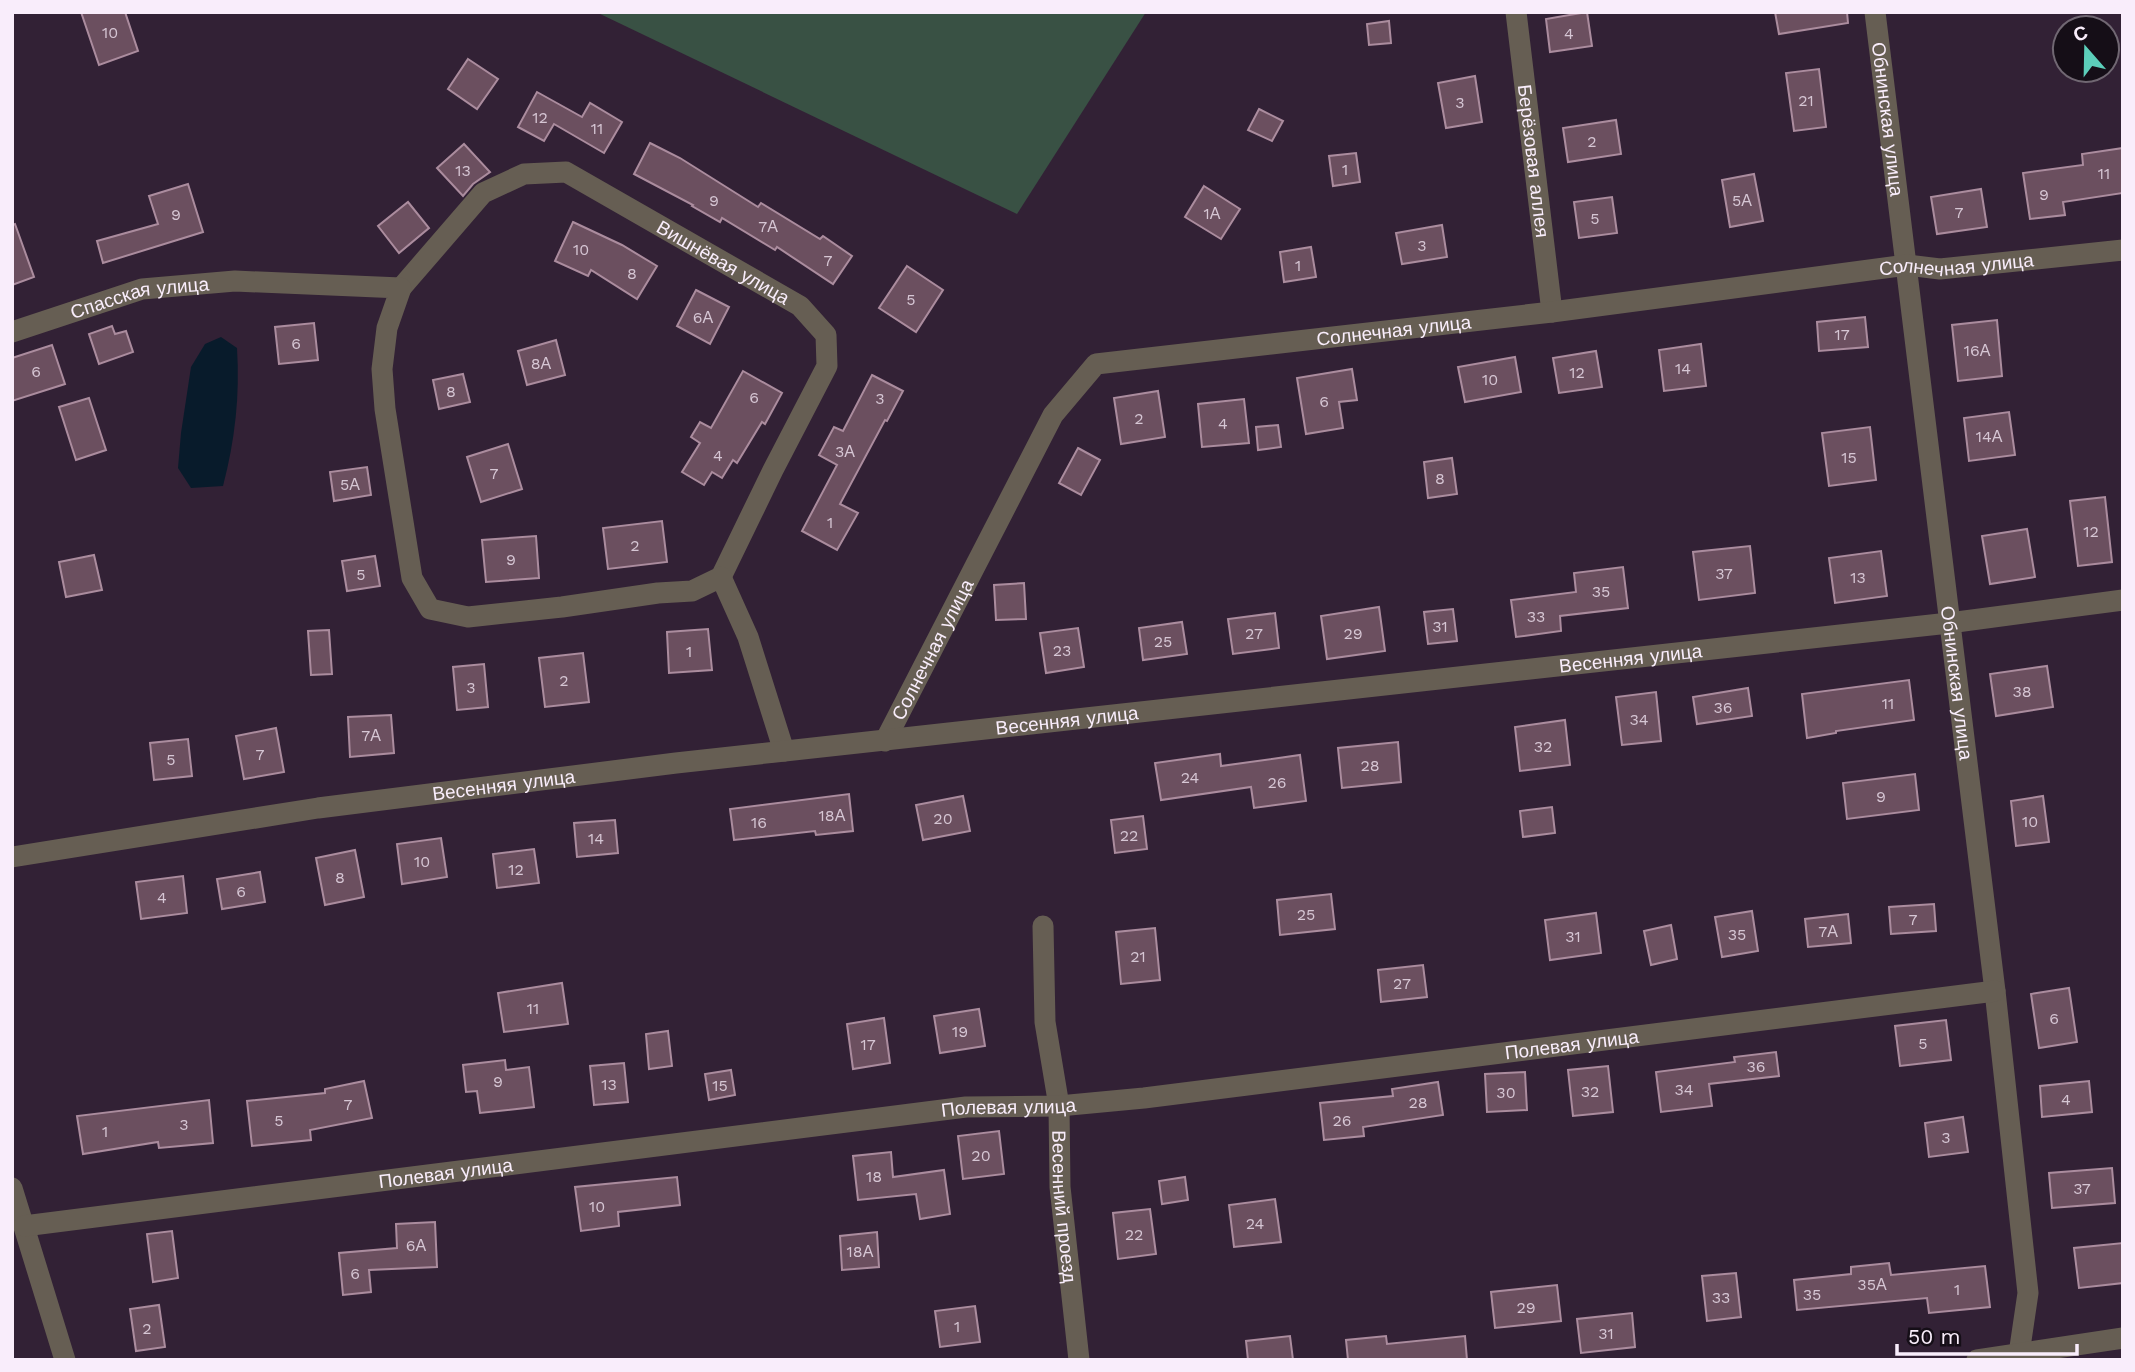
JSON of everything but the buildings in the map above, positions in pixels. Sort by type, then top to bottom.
[{"type":"street","name":"Берёзовая аллея","points":[[1516,12],[1552,312]]},
{"type":"street","name":"Обнинская улица","points":[[1875,12],[1995,991],[2028,1293],[2019,1354]]},
{"type":"street","name":"Вишнёвая улица","points":[[401,288],[482,193],[524,174],[566,173],[800,306],[826,335],[827,366],[772,470],[721,577]]},
{"type":"street","name":"Солнечная улица","points":[[885,741],[1053,415],[1096,365],[1552,312],[1908,265],[1940,269],[2123,250]]},
{"type":"street","name":"Спасская улица","points":[[12,332],[142,289],[235,281],[401,288]]},
{"type":"street","points":[[401,288],[387,328],[382,369],[385,409],[412,578],[430,609],[468,617],[562,607],[658,593],[692,591],[721,577],[748,636],[784,751]]},
{"type":"street","name":"Весенняя улица","points":[[12,857],[318,808],[676,763],[1949,623],[2123,600]]},
{"type":"street","name":"Весенний проезд","points":[[1043,926],[1045,1022],[1059,1106],[1060,1187],[1079,1360]]},
{"type":"street","name":"Полевая улица","points":[[24,1226],[966,1107],[1059,1106],[1171,1094],[1995,991]]},
{"type":"street","points":[[12,1188],[65,1360]]},
{"type":"street","points":[[1977,1360],[2123,1338]]},
{"type":"green space","points":[[596,12],[1146,12],[1017,214]]},
{"type":"water","points":[[221,337],[237,348],[237,401],[231,452],[223,486],[191,488],[178,468],[191,367],[205,344]]}]
